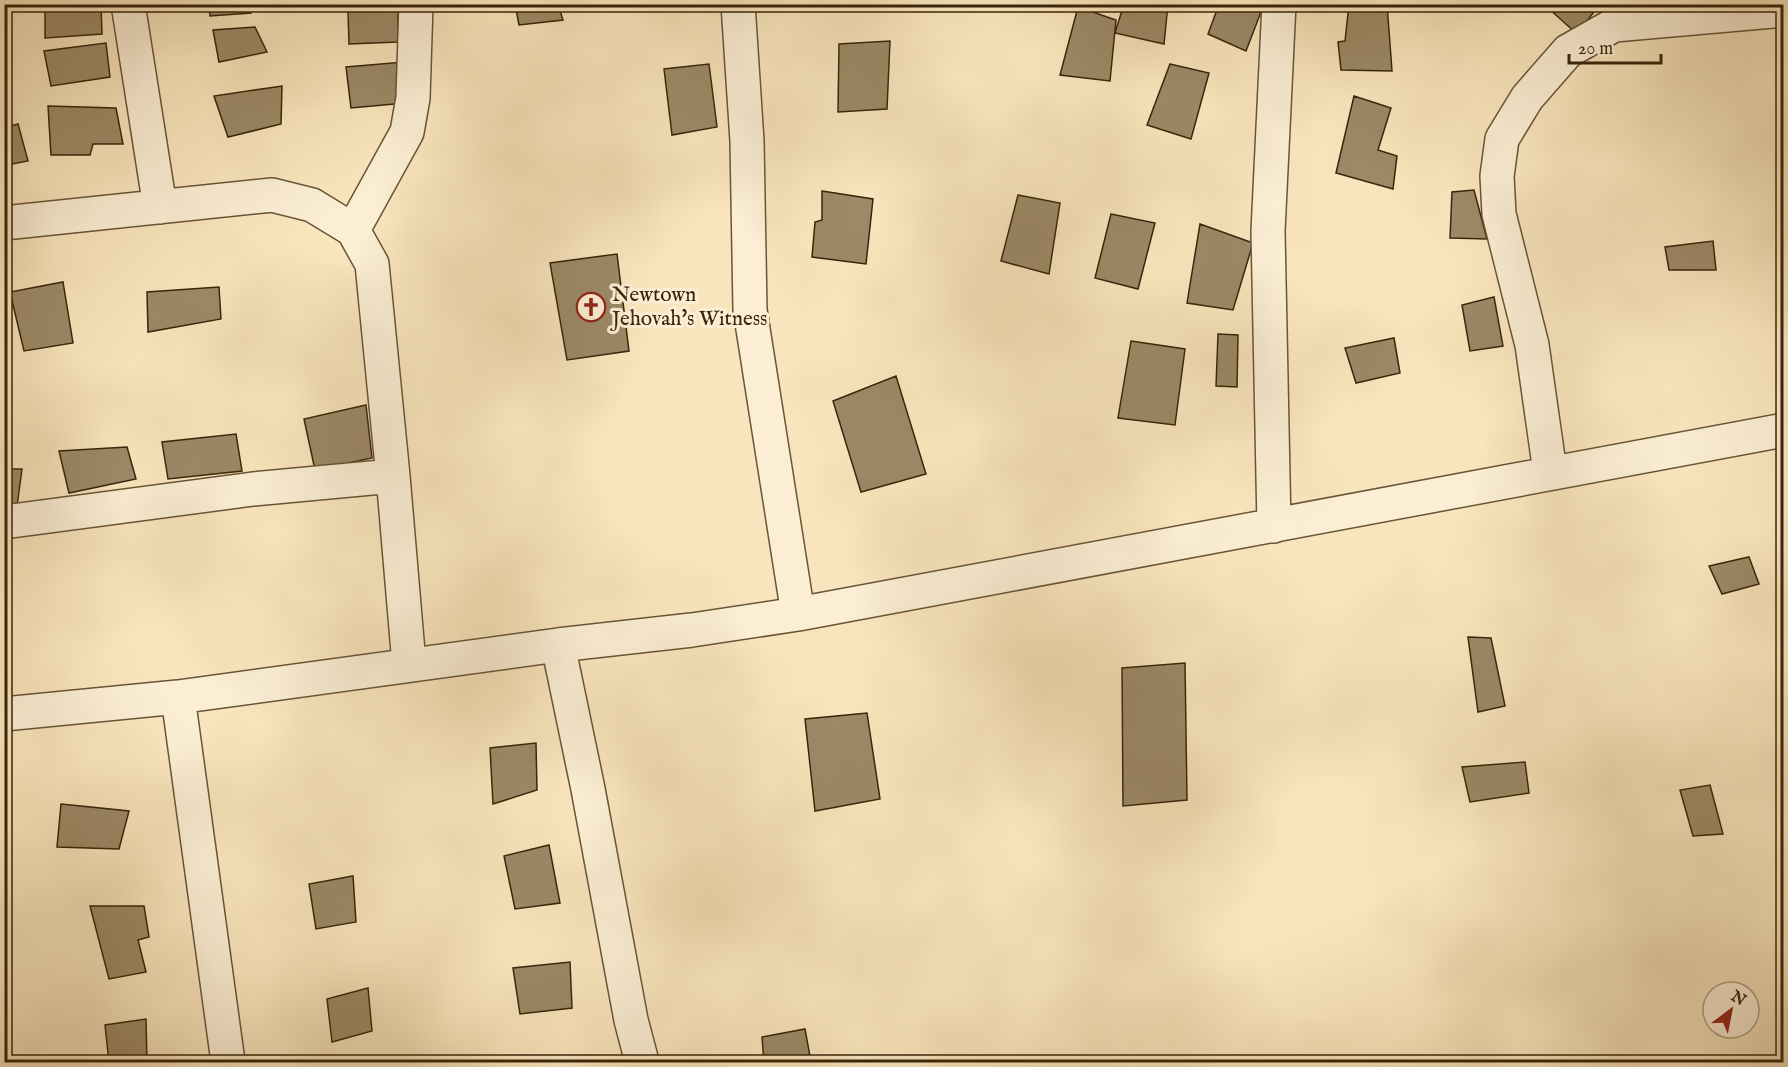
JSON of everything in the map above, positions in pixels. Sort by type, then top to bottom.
[{"type":"street","points":[[128,4],[160,207]]},
{"type":"street","points":[[353,231],[407,132],[413,98],[416,4]]},
{"type":"street","points":[[738,4],[747,141],[750,310],[798,614]]},
{"type":"street","points":[[1274,526],[1268,231],[1279,4]]},
{"type":"street","points":[[1550,472],[1532,345],[1499,214],[1497,176],[1502,139],[1527,98],[1568,51],[1614,25],[1784,10]]},
{"type":"street","points":[[4,224],[272,195],[312,205],[353,231],[372,264],[409,664]]},
{"type":"street","points":[[4,714],[178,697],[409,664],[692,630],[798,614],[1784,430]]},
{"type":"street","points":[[4,522],[253,489],[393,476]]},
{"type":"street","points":[[558,645],[588,789],[631,1020],[642,1062]]},
{"type":"street","points":[[178,697],[228,1062]]},
{"type":"building","points":[[45,4],[101,4],[102,34],[45,38]]},
{"type":"building","points":[[209,4],[250,4],[251,13],[210,16]]},
{"type":"building","points":[[515,4],[558,4],[563,20],[519,25]]},
{"type":"building","points":[[649,4],[699,4],[699,7],[650,11]]},
{"type":"building","points":[[1124,4],[1168,4],[1164,44],[1115,33]]},
{"type":"building","points":[[1214,4],[1264,4],[1246,51],[1208,34],[1218,7]]},
{"type":"building","points":[[1349,4],[1387,4],[1392,71],[1341,70],[1338,42],[1345,41]]},
{"type":"building","points":[[1551,4],[1600,4],[1577,34],[1548,8]]},
{"type":"building","points":[[398,6],[398,42],[349,44],[348,12]]},
{"type":"building","points":[[1078,7],[1116,20],[1110,81],[1060,75]]},
{"type":"building","points":[[255,27],[267,52],[219,62],[213,30]]},
{"type":"building","points":[[890,41],[887,109],[838,112],[839,44]]},
{"type":"building","points":[[106,43],[110,77],[51,86],[44,51]]},
{"type":"building","points":[[404,62],[405,103],[351,108],[346,67]]},
{"type":"building","points":[[709,64],[717,127],[672,135],[664,69]]},
{"type":"building","points":[[1170,64],[1209,73],[1191,139],[1147,125]]},
{"type":"building","points":[[282,86],[281,124],[228,137],[214,96]]},
{"type":"building","points":[[1354,96],[1391,108],[1378,150],[1397,156],[1393,189],[1336,173]]},
{"type":"building","points":[[48,106],[116,108],[123,144],[93,144],[90,155],[51,155]]},
{"type":"building","points":[[18,124],[28,161],[7,165],[4,158],[4,128]]},
{"type":"building","points":[[1474,190],[1487,239],[1450,238],[1452,192]]},
{"type":"building","points":[[822,191],[873,199],[866,264],[812,257],[815,222],[822,220]]},
{"type":"building","points":[[1018,195],[1060,203],[1049,274],[1001,261]]},
{"type":"building","points":[[1111,214],[1155,223],[1138,289],[1095,278]]},
{"type":"building","points":[[1200,224],[1253,243],[1233,310],[1187,303]]},
{"type":"building","points":[[1713,241],[1716,270],[1669,270],[1665,247]]},
{"type":"building","name":"Newtown Jehovah's Witness","points":[[617,254],[629,351],[567,360],[550,263]]},
{"type":"building","points":[[63,282],[73,343],[24,351],[10,292]]},
{"type":"building","points":[[219,287],[221,319],[148,332],[147,292]]},
{"type":"building","points":[[1494,297],[1503,346],[1470,351],[1462,305]]},
{"type":"building","points":[[1218,334],[1238,335],[1237,387],[1216,386]]},
{"type":"building","points":[[1394,338],[1400,373],[1356,383],[1345,348]]},
{"type":"building","points":[[1131,341],[1185,349],[1175,425],[1118,418]]},
{"type":"building","points":[[896,376],[926,474],[861,492],[833,401]]},
{"type":"building","points":[[366,405],[372,458],[315,470],[304,419]]},
{"type":"building","points":[[236,434],[242,471],[168,479],[162,442]]},
{"type":"building","points":[[127,447],[136,479],[69,493],[59,451]]},
{"type":"building","points":[[4,469],[22,469],[17,506],[4,506]]},
{"type":"building","points":[[1749,557],[1759,584],[1722,594],[1709,566]]},
{"type":"building","points":[[1468,637],[1491,638],[1505,706],[1478,712]]},
{"type":"building","points":[[1185,663],[1187,800],[1123,806],[1122,668]]},
{"type":"building","points":[[867,713],[880,799],[815,811],[805,719]]},
{"type":"building","points":[[536,743],[537,790],[493,804],[490,748]]},
{"type":"building","points":[[1525,762],[1529,793],[1470,802],[1462,767]]},
{"type":"building","points":[[1710,785],[1723,834],[1693,836],[1680,790]]},
{"type":"building","points":[[61,804],[129,811],[119,849],[57,847]]},
{"type":"building","points":[[549,845],[560,903],[515,909],[504,856]]},
{"type":"building","points":[[353,876],[356,922],[316,929],[309,884]]},
{"type":"building","points":[[90,906],[144,906],[149,937],[138,940],[146,972],[109,979]]},
{"type":"building","points":[[570,962],[572,1008],[520,1014],[513,968]]},
{"type":"building","points":[[368,988],[372,1031],[332,1042],[327,999]]},
{"type":"building","points":[[146,1019],[147,1062],[109,1062],[105,1025]]},
{"type":"building","points":[[805,1029],[811,1062],[764,1062],[762,1037]]},
{"type":"place","name":"Newtown Jehovah's Witness","points":[[591,307]]}]
